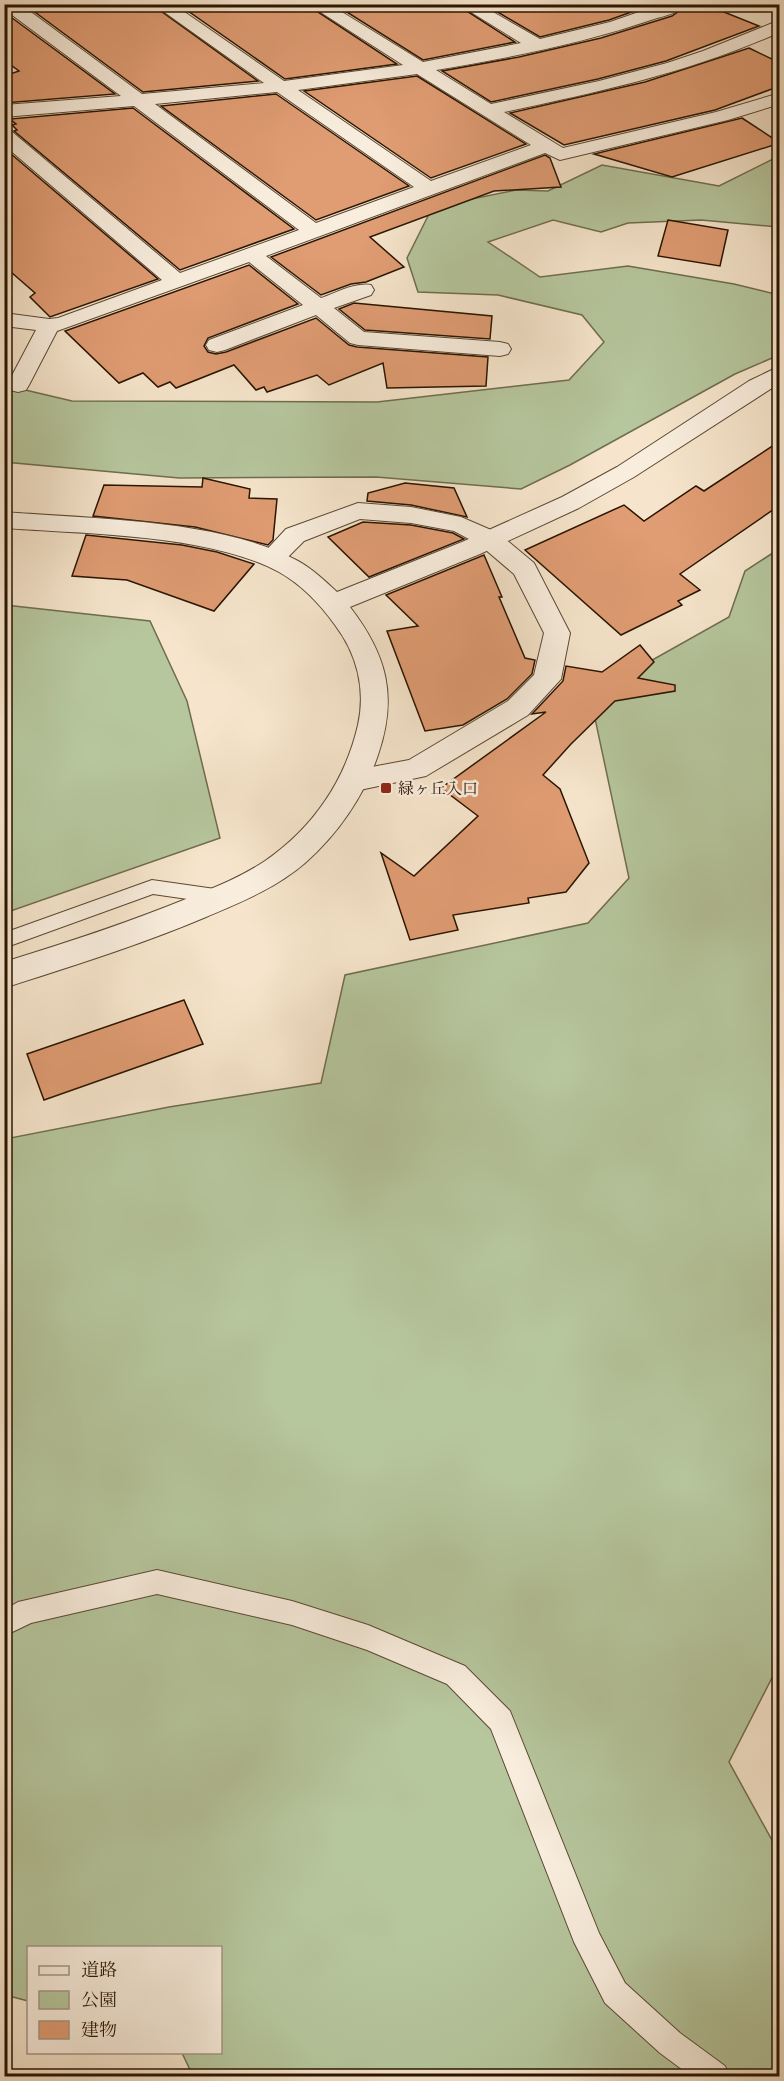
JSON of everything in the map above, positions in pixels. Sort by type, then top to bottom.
[{"type":"street","points":[[9,4],[312,230]]},
{"type":"street","points":[[160,4],[428,188]]},
{"type":"street","points":[[316,4],[560,154],[721,116],[779,99]]},
{"type":"street","points":[[466,4],[537,45]]},
{"type":"street","points":[[4,111],[284,88],[421,69],[537,45],[643,19],[679,4]]},
{"type":"street","points":[[624,8],[643,19]]},
{"type":"street","points":[[487,110],[577,91],[711,56],[780,25]]},
{"type":"street","points":[[4,135],[176,280]]},
{"type":"street","points":[[4,319],[39,324],[62,324],[176,280],[545,146]]},
{"type":"street","points":[[250,253],[358,338],[500,350]]},
{"type":"street","points":[[217,345],[363,290]]},
{"type":"street","points":[[4,299],[39,324]]},
{"type":"street","points":[[18,384],[39,324]]},
{"type":"street","points":[[335,603],[552,512],[603,485],[670,444],[748,390],[780,373]]},
{"type":"street","points":[[272,558],[295,535],[358,511],[411,514],[461,525],[489,539],[525,569],[557,633],[547,679],[518,708],[416,769],[355,780]]},
{"type":"street","points":[[4,520],[105,526],[220,541],[272,558],[308,578],[335,603],[358,636],[374,673],[374,712],[369,746],[355,780],[334,811],[308,842],[275,870],[222,897],[147,929],[4,975]]},
{"type":"lane","points":[[4,941],[152,887],[222,897]]},
{"type":"lane","points":[[4,1624],[27,1611],[158,1582],[292,1613],[368,1638],[456,1675],[501,1720],[588,1942],[615,1994],[670,2043],[715,2076]]},
{"type":"green space","points":[[773,159],[779,159],[779,227],[701,220],[628,223],[601,232],[553,220],[488,242],[540,277],[628,266],[734,284],[779,295],[779,355],[735,374],[570,465],[521,489],[376,477],[179,478],[4,462],[4,385],[72,401],[377,402],[569,380],[604,342],[582,315],[498,295],[418,292],[407,258],[429,214],[467,200],[516,190],[548,191],[602,165],[719,186]]},
{"type":"green space","points":[[779,549],[780,1662],[729,1762],[779,1853],[779,2076],[193,2076],[182,2054],[222,2054],[222,1946],[27,1946],[27,2001],[5,1995],[5,1139],[169,1107],[321,1083],[345,975],[588,923],[629,878],[590,695],[729,617],[745,571]]},
{"type":"green space","points":[[5,605],[150,621],[187,701],[220,838],[5,913]]},
{"type":"building","points":[[24,4],[151,4],[258,81],[143,92]]},
{"type":"building","points":[[178,4],[306,4],[397,64],[285,79]]},
{"type":"building","points":[[334,4],[456,4],[515,42],[423,60]]},
{"type":"building","points":[[484,4],[654,4],[609,20],[540,37]]},
{"type":"building","points":[[689,4],[704,4],[759,26],[666,61],[598,79],[491,102],[442,71],[519,57],[601,38],[672,16]]},
{"type":"building","points":[[4,12],[115,94],[4,103],[4,76],[19,71],[4,60]]},
{"type":"building","points":[[749,48],[780,63],[780,86],[715,110],[564,145],[510,113],[645,82]]},
{"type":"building","points":[[417,76],[526,144],[431,178],[304,91]]},
{"type":"building","points":[[276,94],[409,186],[316,220],[161,106]]},
{"type":"building","points":[[133,108],[294,229],[180,270],[14,131],[17,130],[12,125],[16,124],[10,119]]},
{"type":"building","points":[[742,118],[780,143],[672,177],[594,154]]},
{"type":"building","points":[[4,148],[158,279],[50,317],[30,297],[35,293],[4,266]]},
{"type":"building","points":[[545,155],[550,158],[561,187],[494,191],[370,237],[404,267],[366,282],[351,284],[321,295],[271,257]]},
{"type":"building","points":[[668,220],[728,230],[720,266],[658,256]]},
{"type":"building","points":[[249,265],[298,304],[208,338],[204,346],[208,352],[216,354],[226,352],[316,318],[349,345],[357,347],[488,357],[486,386],[387,388],[383,363],[329,385],[317,375],[267,392],[264,387],[256,390],[234,365],[176,388],[170,382],[158,387],[143,373],[119,383],[65,331]]},
{"type":"building","points":[[354,303],[492,316],[490,339],[365,330],[339,309]]},
{"type":"building","points":[[780,441],[780,505],[680,574],[700,590],[678,601],[682,605],[621,635],[525,550],[624,505],[644,521],[696,486],[704,491]]},
{"type":"building","points":[[203,478],[250,489],[249,498],[277,499],[273,540],[268,545],[195,527],[93,516],[104,485],[202,487]]},
{"type":"building","points":[[405,483],[454,488],[467,517],[411,505],[367,501],[368,493]]},
{"type":"building","points":[[363,522],[411,525],[453,533],[464,539],[369,577],[328,537]]},
{"type":"building","points":[[86,535],[182,545],[217,552],[254,564],[214,611],[127,580],[72,576]]},
{"type":"building","points":[[484,555],[525,658],[535,660],[532,674],[507,699],[463,725],[425,731],[387,631],[418,626],[386,595]]},
{"type":"building","points":[[640,645],[654,662],[638,678],[675,685],[675,691],[615,701],[543,775],[560,789],[589,863],[566,892],[528,898],[529,903],[453,915],[458,930],[410,940],[381,853],[414,876],[478,816],[441,788],[546,712],[532,714],[563,681],[566,666],[602,672]]},
{"type":"building","points":[[184,1000],[203,1044],[44,1100],[27,1054]]},
{"type":"place","name":"緑ヶ丘入口","points":[[386,788]]}]
